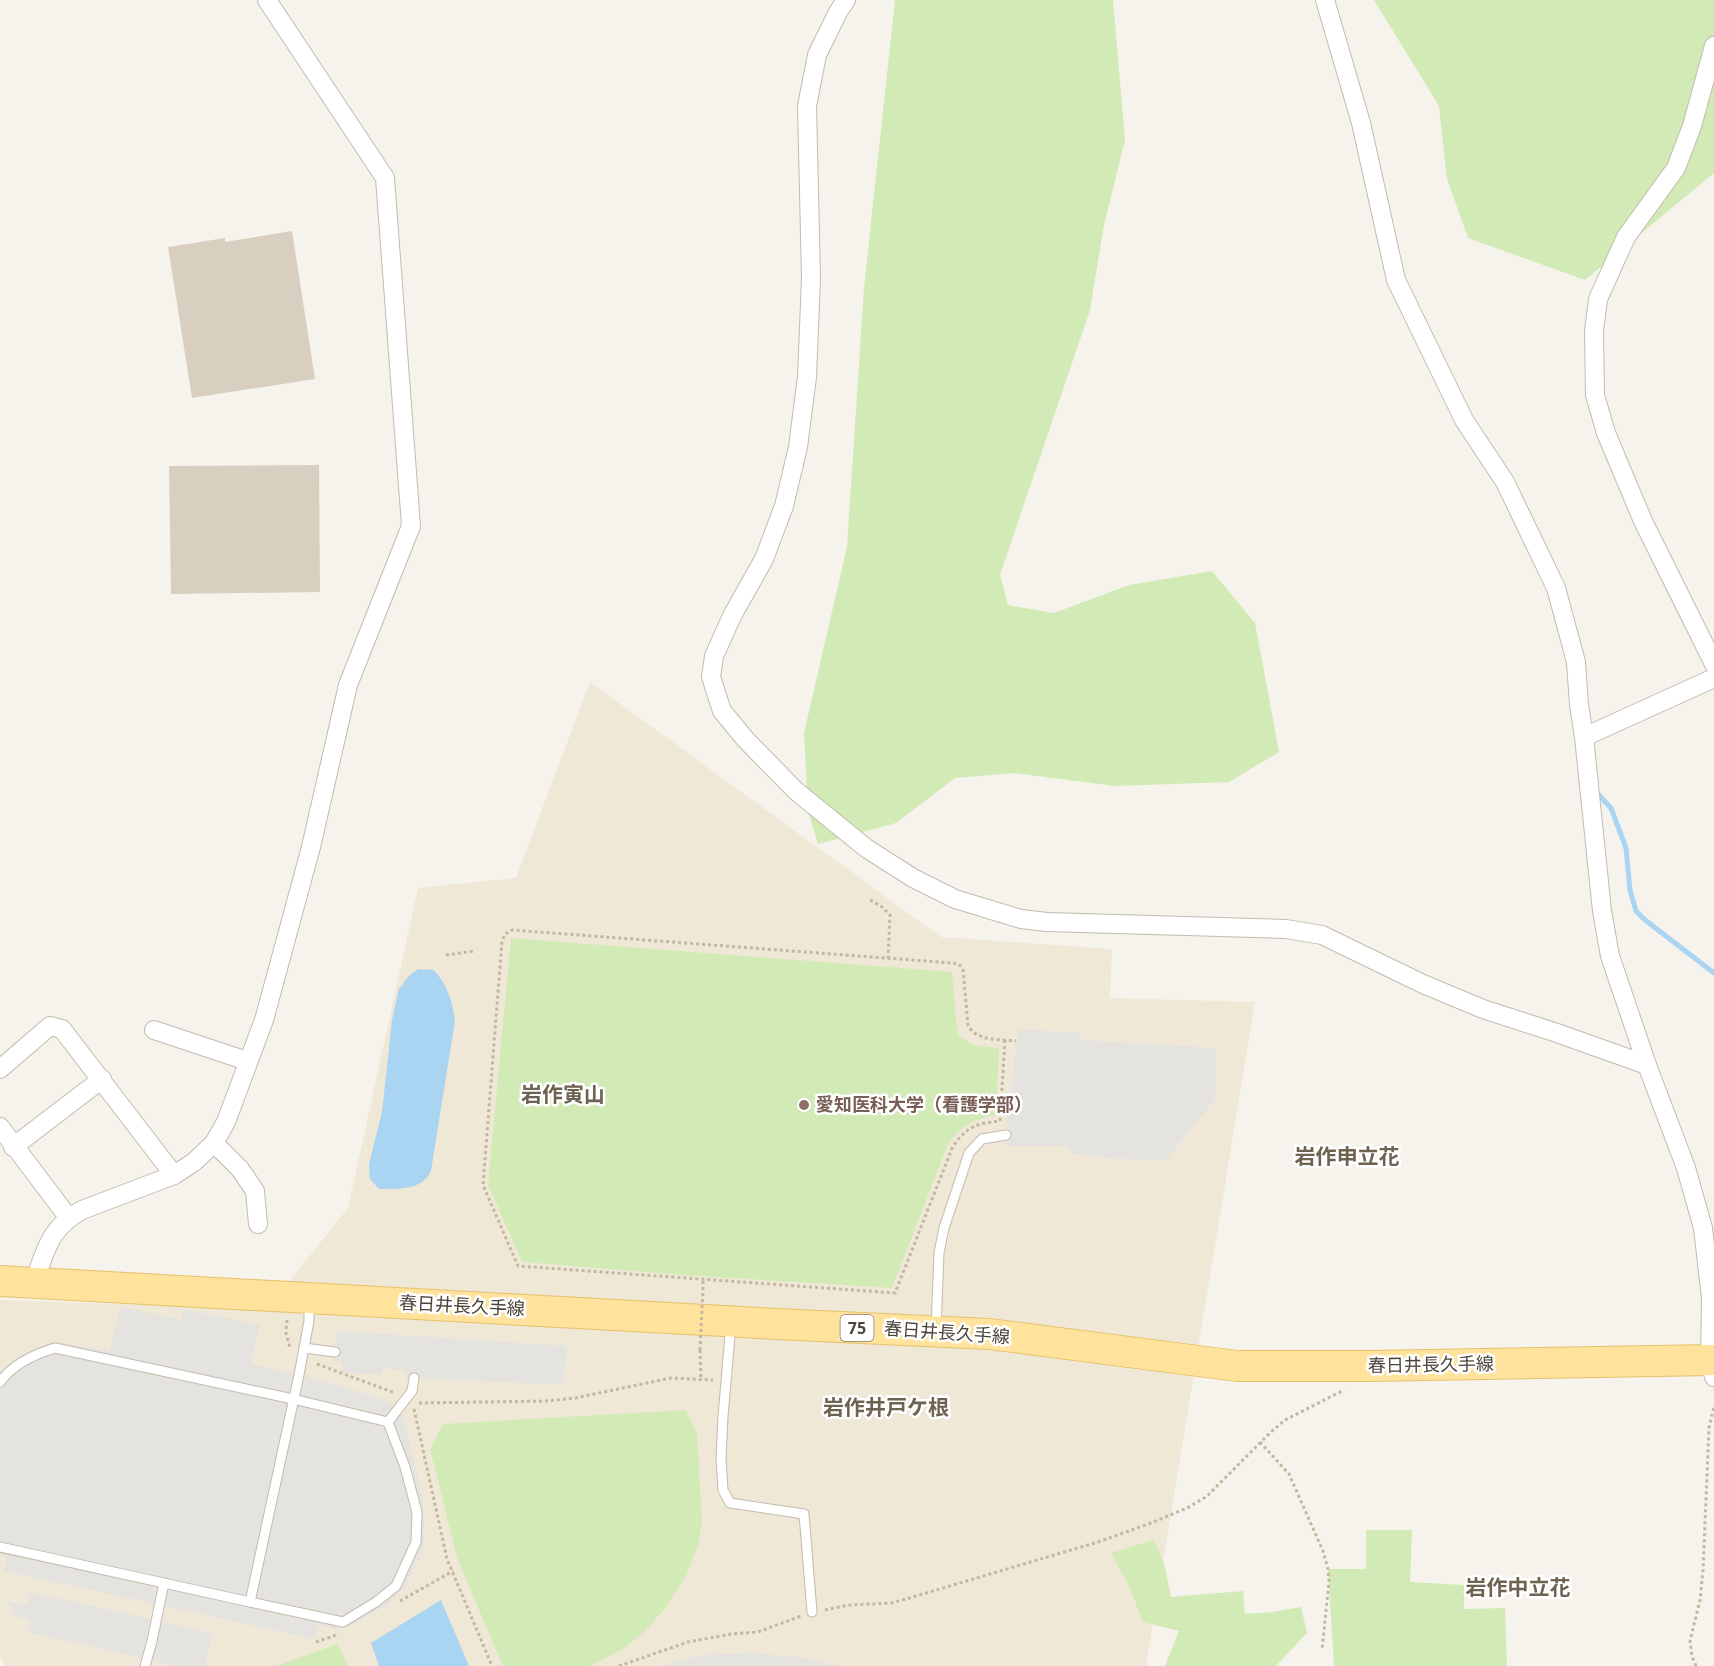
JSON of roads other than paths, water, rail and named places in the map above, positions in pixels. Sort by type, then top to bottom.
[{"type":"main road","name":"春日井長久手線","points":[[0,1281],[989,1334],[1237,1365],[1713,1366]]},
{"type":"street","points":[[34,1282],[52,1235],[68,1217],[174,1175],[194,1162],[214,1143],[226,1122],[264,1020],[310,847],[348,685],[411,526],[385,178],[267,0]]},
{"type":"street","points":[[846,0],[817,55],[807,106],[812,278],[807,377],[798,447],[784,506],[764,559],[732,615],[714,656],[711,677],[722,711],[746,740],[796,791],[866,848],[913,878],[955,899],[1021,919],[1047,922],[1286,929],[1322,935],[1423,984],[1483,1009],[1647,1065]]},
{"type":"street","points":[[1325,0],[1360,123],[1396,280],[1464,420],[1505,482],[1556,588],[1576,662],[1604,922],[1610,956],[1647,1065],[1686,1168],[1703,1228],[1711,1298],[1713,1366]]},
{"type":"street","points":[[1714,46],[1692,126],[1676,168],[1626,237],[1598,299],[1594,331],[1595,395],[1606,433],[1643,521],[1714,664]]},
{"type":"street","points":[[1584,737],[1714,678]]},
{"type":"street","points":[[0,1069],[50,1026],[62,1029],[174,1175]]},
{"type":"street","points":[[154,1030],[247,1061]]},
{"type":"street","points":[[13,1147],[102,1079]]},
{"type":"street","points":[[0,1127],[68,1217]]},
{"type":"street","points":[[214,1143],[240,1169],[255,1191],[258,1224]]},
{"type":"lane","points":[[935,1331],[939,1253],[944,1228],[969,1153],[982,1139],[1006,1135]]},
{"type":"lane","points":[[250,1602],[304,1348],[309,1322],[309,1298]]},
{"type":"lane","points":[[732,1322],[723,1416],[721,1458],[723,1490],[730,1503],[804,1514],[812,1612]]},
{"type":"lane","points":[[0,1382],[18,1365],[41,1352],[56,1348],[388,1422]]},
{"type":"lane","points":[[304,1348],[335,1352]]},
{"type":"lane","points":[[388,1422],[412,1391],[414,1378]]},
{"type":"lane","points":[[0,1547],[343,1622],[376,1602],[396,1586],[416,1542],[417,1512],[405,1467],[388,1422]]},
{"type":"lane","points":[[145,1666],[164,1583]]},
{"type":"water","points":[[418,969],[434,970],[439,976],[449,994],[455,1021],[432,1168],[426,1179],[414,1186],[379,1189],[370,1179],[369,1164],[382,1112],[392,1020],[399,989]]},
{"type":"water","points":[[441,1600],[469,1666],[379,1666],[371,1643]]},
{"type":"waterway","points":[[1597,793],[1611,808],[1626,848],[1630,890],[1636,911],[1714,973]]},
{"type":"place","name":"愛知医科大学（看護学部）","points":[[804,1105]]},
{"type":"district","name":"岩作寅山","points":[[563,1095]]},
{"type":"district","name":"岩作申立花","points":[[1347,1157]]},
{"type":"district","name":"岩作井戸ケ根","points":[[886,1408]]},
{"type":"district","name":"岩作中立花","points":[[1518,1588]]}]
